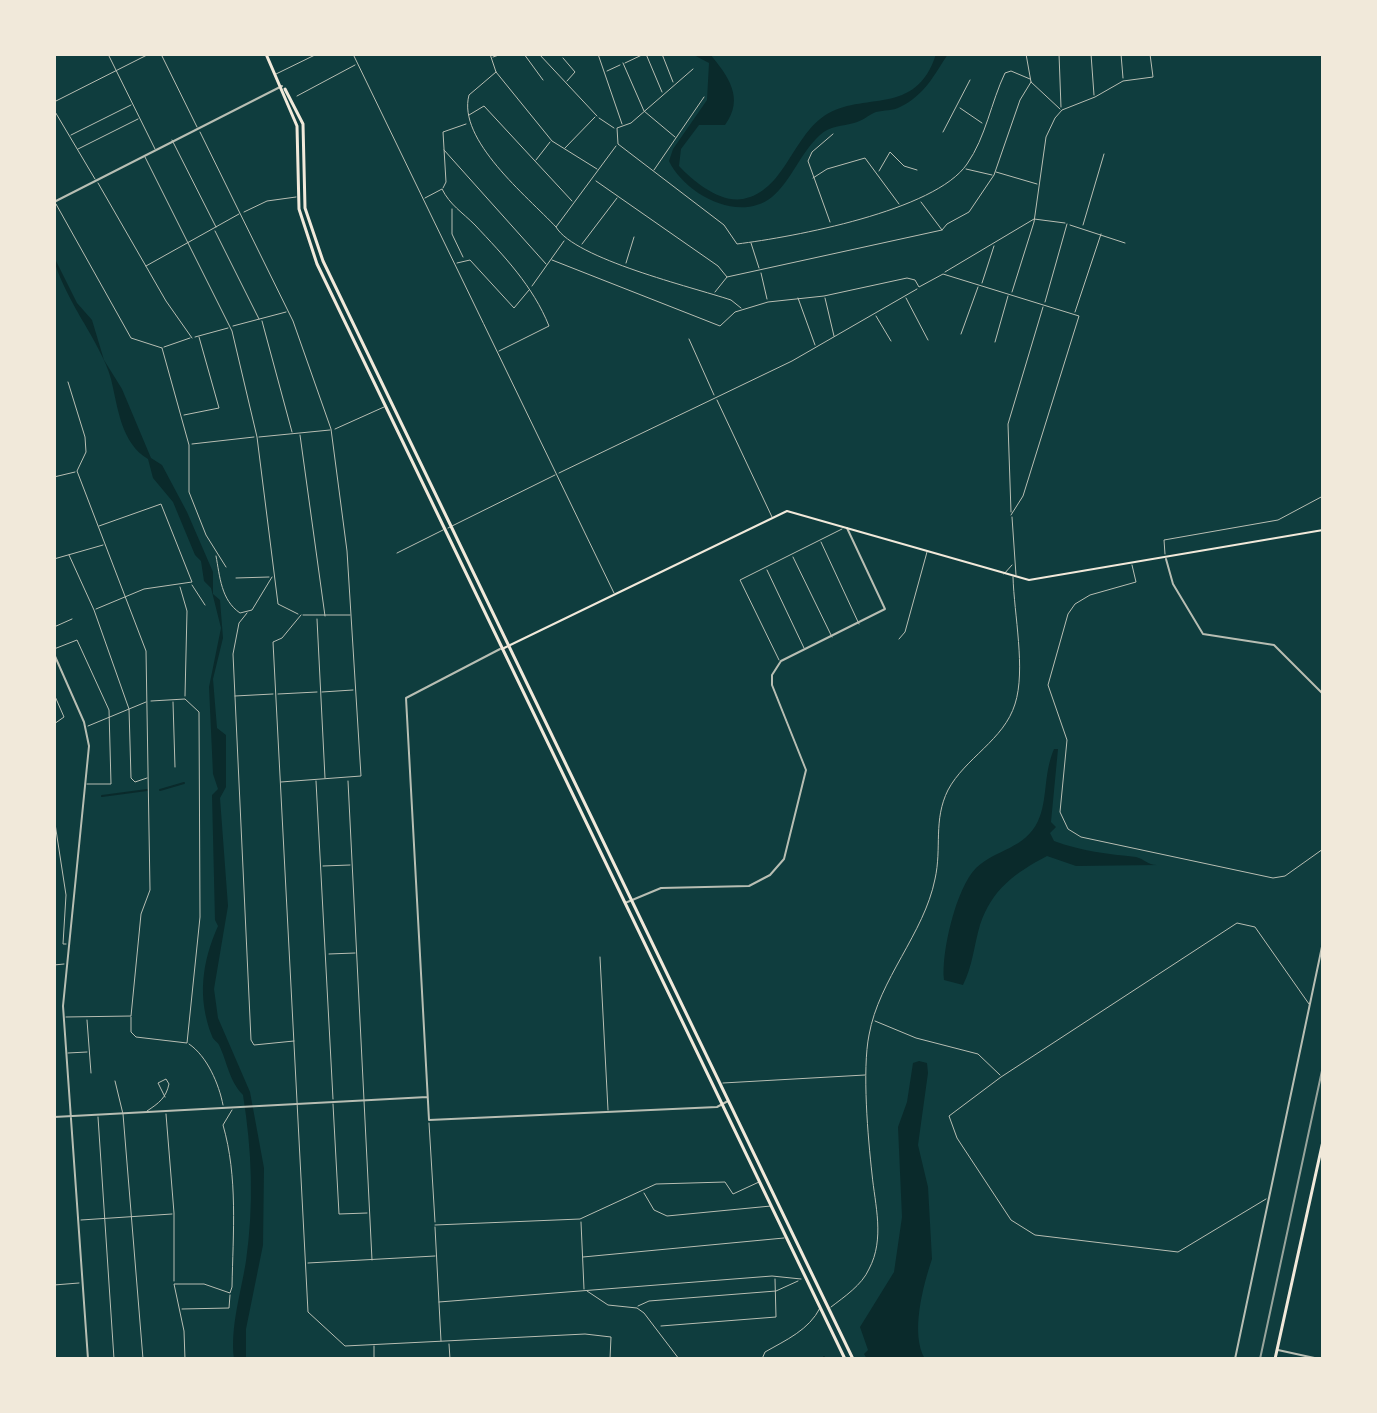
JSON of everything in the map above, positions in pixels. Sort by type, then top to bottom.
[{"type":"main road","points":[[266,54],[298,129],[298,197],[304,233],[334,301],[760,1182],[803,1278],[845,1359]]},
{"type":"main road","points":[[282,86],[292,98],[303,124],[304,200],[309,226],[340,298],[853,1359]]},
{"type":"main road","points":[[334,301],[340,298]]},
{"type":"main road","points":[[411,461],[417,458]]},
{"type":"main road","points":[[501,649],[772,517],[792,511],[1013,577],[1036,580],[1323,530]]},
{"type":"main road","points":[[569,788],[576,784]]},
{"type":"main road","points":[[1275,1359],[1323,1141]]},
{"type":"main road","points":[[786,1237],[793,1234]]},
{"type":"street","points":[[108,54],[155,149]]},
{"type":"street","points":[[54,102],[149,54]]},
{"type":"street","points":[[161,54],[289,311],[331,429],[352,615],[359,778],[280,782]]},
{"type":"street","points":[[276,74],[317,54]]},
{"type":"street","points":[[353,54],[614,593]]},
{"type":"street","points":[[502,54],[491,56],[496,72],[552,141],[599,171]]},
{"type":"street","points":[[524,54],[543,80]]},
{"type":"street","points":[[539,54],[597,116],[617,128]]},
{"type":"street","points":[[598,54],[621,126]]},
{"type":"street","points":[[605,72],[645,54],[663,94]]},
{"type":"street","points":[[662,54],[674,85]]},
{"type":"street","points":[[713,294],[727,277],[942,230],[969,212],[995,174],[1030,80],[1026,54]]},
{"type":"street","points":[[995,342],[1034,219],[1046,137],[1062,110],[1059,54]]},
{"type":"street","points":[[1091,54],[1095,97]]},
{"type":"street","points":[[1121,54],[1123,81]]},
{"type":"street","points":[[1062,110],[1095,97],[1123,81],[1153,77],[1150,54]]},
{"type":"street","points":[[563,58],[575,72],[565,83]]},
{"type":"street","points":[[623,63],[644,111],[675,137]]},
{"type":"street","points":[[297,96],[358,64]]},
{"type":"street","points":[[617,128],[644,111],[693,69]]},
{"type":"street","points":[[618,144],[724,225],[735,242],[751,241],[900,206],[920,200],[948,183],[964,168],[1005,73],[1011,71],[1030,80],[1062,110]]},
{"type":"street","points":[[496,72],[469,95],[469,123],[488,155],[566,240],[626,265],[734,301],[743,310]]},
{"type":"street","points":[[943,132],[970,80]]},
{"type":"street","points":[[282,86],[54,201],[131,338],[162,348],[289,311]]},
{"type":"street","points":[[653,172],[704,97]]},
{"type":"street","points":[[69,136],[133,104]]},
{"type":"street","points":[[468,116],[484,106],[574,202]]},
{"type":"street","points":[[958,108],[984,125]]},
{"type":"street","points":[[54,110],[145,267],[192,338]]},
{"type":"street","points":[[563,150],[597,116]]},
{"type":"street","points":[[77,150],[140,118]]},
{"type":"street","points":[[423,199],[442,189],[446,182],[443,132],[469,123]]},
{"type":"street","points":[[556,227],[618,144],[617,128]]},
{"type":"street","points":[[831,224],[808,166],[810,156],[833,134]]},
{"type":"street","points":[[172,140],[260,319],[293,433]]},
{"type":"street","points":[[535,162],[552,141]]},
{"type":"street","points":[[444,150],[547,266]]},
{"type":"street","points":[[878,174],[888,152],[904,166],[917,170]]},
{"type":"street","points":[[1082,227],[1104,154]]},
{"type":"street","points":[[144,155],[231,327],[257,437],[279,606],[301,615],[317,617],[352,615]]},
{"type":"street","points":[[813,178],[827,169],[864,158],[900,206]]},
{"type":"street","points":[[964,168],[1039,184]]},
{"type":"street","points":[[593,179],[718,266],[727,277]]},
{"type":"street","points":[[442,189],[452,207],[473,223],[530,288],[549,326],[497,352]]},
{"type":"street","points":[[145,267],[267,201],[298,197]]},
{"type":"street","points":[[580,246],[618,197]]},
{"type":"street","points":[[920,200],[942,230]]},
{"type":"street","points":[[452,207],[452,234],[464,260]]},
{"type":"street","points":[[397,553],[817,347],[1034,219],[1082,227],[1125,243]]},
{"type":"street","points":[[1019,578],[1013,563],[1008,424],[1067,224]]},
{"type":"street","points":[[1075,315],[1102,233]]},
{"type":"street","points":[[626,265],[634,237]]},
{"type":"street","points":[[455,264],[470,260],[514,308],[566,240]]},
{"type":"street","points":[[751,241],[768,302]]},
{"type":"street","points":[[961,334],[994,244]]},
{"type":"street","points":[[552,260],[717,325],[743,310],[768,302],[824,296],[907,278],[915,280],[919,287]]},
{"type":"street","points":[[943,274],[1079,316],[1023,496],[1011,515]]},
{"type":"street","points":[[824,296],[835,337]]},
{"type":"street","points":[[905,296],[928,340]]},
{"type":"street","points":[[797,297],[817,347]]},
{"type":"street","points":[[875,314],[891,341]]},
{"type":"street","points":[[181,416],[219,408],[198,336]]},
{"type":"street","points":[[689,339],[772,517]]},
{"type":"street","points":[[162,348],[189,445],[189,492],[215,554],[221,585],[229,602],[240,613],[247,613]]},
{"type":"street","points":[[54,477],[77,471],[85,459],[85,437],[68,382]]},
{"type":"street","points":[[189,445],[331,429],[385,407]]},
{"type":"street","points":[[300,432],[325,616]]},
{"type":"street","points":[[77,471],[146,651],[150,776],[147,874],[150,890],[141,919],[131,1032],[136,1037],[187,1043],[197,1050],[214,1078],[223,1108]]},
{"type":"street","points":[[1323,496],[1278,520],[1164,540],[1173,584],[1203,634],[1274,645],[1323,694]]},
{"type":"street","points":[[99,527],[161,504],[190,584],[205,605]]},
{"type":"street","points":[[625,903],[661,888],[749,886],[763,880],[784,859],[806,770],[802,752],[772,685],[772,675],[781,661],[859,624],[885,608],[846,527],[741,582],[781,661]]},
{"type":"street","points":[[819,540],[859,624]]},
{"type":"street","points":[[54,559],[106,545]]},
{"type":"street","points":[[899,639],[905,632],[927,552]]},
{"type":"street","points":[[215,554],[226,567]]},
{"type":"street","points":[[792,554],[832,637]]},
{"type":"street","points":[[69,555],[94,610],[129,709],[131,778],[135,782],[150,776]]},
{"type":"street","points":[[1004,574],[1013,563]]},
{"type":"street","points":[[1132,563],[1136,582],[1090,595],[1071,608],[1048,681],[1067,740],[1060,809],[1063,823],[1081,837],[1273,878],[1285,876],[1323,849]]},
{"type":"street","points":[[766,567],[805,650]]},
{"type":"street","points":[[236,578],[277,576]]},
{"type":"street","points":[[272,577],[239,623],[233,654],[234,696],[251,1040],[254,1045],[294,1041]]},
{"type":"street","points":[[828,1308],[867,1274],[877,1235],[879,1215],[872,1174],[868,1075],[868,1037],[873,1020],[930,898],[936,876],[938,821],[945,798],[956,779],[1004,724],[1015,705],[1018,684],[1013,577]]},
{"type":"street","points":[[94,610],[144,589],[190,584]]},
{"type":"street","points":[[180,585],[187,611],[185,699]]},
{"type":"street","points":[[301,615],[282,638],[273,642],[308,1312],[343,1346],[609,1336],[610,1359]]},
{"type":"street","points":[[317,617],[325,779]]},
{"type":"street","points":[[54,627],[72,619]]},
{"type":"street","points":[[54,649],[77,640],[109,717],[111,784],[86,784]]},
{"type":"street","points":[[441,1341],[406,698],[501,649]]},
{"type":"street","points":[[54,654],[86,727],[89,749],[63,1018],[88,1359]]},
{"type":"street","points":[[234,696],[356,690]]},
{"type":"street","points":[[54,694],[64,717],[54,724]]},
{"type":"street","points":[[173,699],[175,767]]},
{"type":"street","points":[[86,727],[148,701],[185,699],[199,712],[200,917],[187,1043]]},
{"type":"street","points":[[348,779],[372,1260]]},
{"type":"street","points":[[316,780],[339,1214],[370,1213]]},
{"type":"street","points":[[54,817],[66,895],[63,944],[69,944]]},
{"type":"street","points":[[321,866],[351,865]]},
{"type":"street","points":[[1269,1198],[1178,1252],[1028,1233],[1011,1220],[957,1138],[949,1120],[954,1110],[1001,1077],[1237,923],[1255,927],[1309,1004]]},
{"type":"street","points":[[1235,1359],[1323,942]]},
{"type":"street","points":[[326,954],[357,953]]},
{"type":"street","points":[[600,957],[608,1112]]},
{"type":"street","points":[[54,965],[67,964]]},
{"type":"street","points":[[63,1018],[131,1016]]},
{"type":"street","points":[[87,1017],[91,1073]]},
{"type":"street","points":[[873,1020],[916,1038],[978,1054],[1001,1077]]},
{"type":"street","points":[[66,1054],[89,1051]]},
{"type":"street","points":[[713,1088],[721,1084],[868,1075]]},
{"type":"street","points":[[115,1081],[123,1114],[143,1359]]},
{"type":"street","points":[[145,1113],[165,1097]]},
{"type":"street","points":[[54,1117],[428,1097]]},
{"type":"street","points":[[429,1120],[608,1112],[729,1101]]},
{"type":"street","points":[[180,1309],[229,1308],[234,1233],[230,1150],[223,1122],[234,1107]]},
{"type":"street","points":[[165,1111],[174,1213],[174,1284],[185,1359]]},
{"type":"street","points":[[97,1115],[114,1359]]},
{"type":"street","points":[[435,1225],[580,1219],[656,1184],[725,1182],[733,1194],[760,1182]]},
{"type":"street","points":[[643,1190],[654,1210],[667,1216],[771,1206]]},
{"type":"street","points":[[78,1220],[174,1213]]},
{"type":"street","points":[[580,1219],[584,1290]]},
{"type":"street","points":[[583,1257],[786,1237]]},
{"type":"street","points":[[306,1264],[437,1256]]},
{"type":"street","points":[[439,1302],[775,1276],[803,1278]]},
{"type":"street","points":[[658,1327],[776,1317],[775,1276]]},
{"type":"street","points":[[584,1290],[608,1305],[637,1308],[649,1301],[776,1291],[803,1278]]},
{"type":"street","points":[[54,1285],[83,1283]]},
{"type":"street","points":[[174,1284],[204,1284],[230,1293]]},
{"type":"street","points":[[637,1308],[658,1327],[679,1359]]},
{"type":"street","points":[[762,1359],[765,1352],[796,1336],[800,1328],[814,1320],[821,1308]]},
{"type":"street","points":[[449,1341],[450,1359]]},
{"type":"street","points":[[374,1345],[374,1359]]},
{"type":"street","points":[[1277,1350],[1319,1359]]},
{"type":"water","points":[[692,54],[710,54],[728,79],[734,106],[725,125],[699,125],[681,149],[679,166],[717,195],[743,199],[768,186],[804,137],[824,116],[839,108],[902,95],[916,87],[927,74],[936,54],[948,54],[916,97],[897,108],[876,112],[857,122],[824,132],[772,197],[758,205],[744,207],[728,206],[699,194],[676,173],[669,161],[673,149],[707,100],[709,63]]},
{"type":"water","points":[[54,257],[77,303],[92,320],[104,360],[122,389],[151,458],[162,465],[187,512],[213,572],[213,594],[220,600],[223,638],[213,679],[217,728],[226,735],[226,787],[220,798],[228,906],[214,989],[218,1018],[250,1092],[264,1168],[263,1245],[246,1329],[246,1359],[234,1359],[233,1347],[250,1219],[251,1178],[246,1116],[243,1095],[234,1084],[207,1022],[203,994],[208,953],[218,926],[215,920],[212,795],[218,789],[213,774],[209,687],[221,628],[211,588],[204,581],[201,561],[195,555],[173,502],[153,478],[148,459],[126,434],[106,364],[66,290]]},
{"type":"water","points":[[1054,749],[1058,749],[1051,822],[1056,827],[1050,833],[1054,841],[1084,850],[1136,857],[1159,865],[1076,866],[1047,856],[1006,883],[991,901],[980,925],[963,985],[944,980],[948,938],[962,890],[976,868],[1026,837],[1038,821]]},
{"type":"water","points":[[913,1063],[927,1063],[928,1073],[918,1145],[928,1187],[932,1259],[918,1323],[918,1337],[925,1359],[867,1359],[864,1354],[868,1350],[860,1327],[894,1272],[902,1217],[898,1127],[907,1102]]},
{"type":"waterway","points":[[160,790],[184,783]]},
{"type":"waterway","points":[[102,796],[147,790]]},
{"type":"tram line","points":[[1260,1359],[1323,1066]]}]
